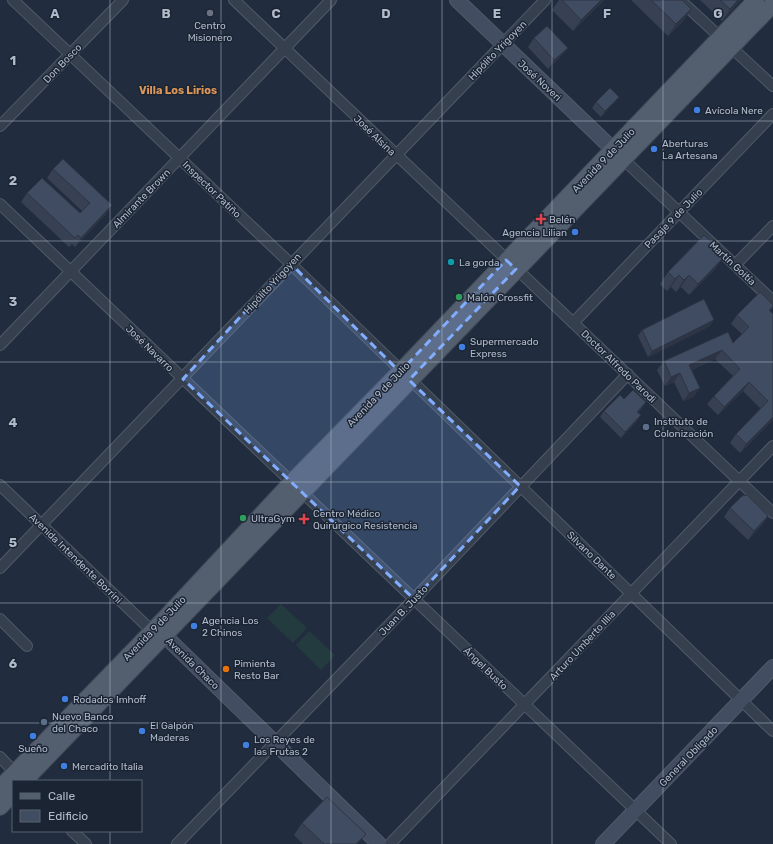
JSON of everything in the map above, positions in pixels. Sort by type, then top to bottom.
[{"type":"main road","name":"Avenida 9 de Julio","points":[[725,43],[756,0]]},
{"type":"main road","name":"Avenida 9 de Julio","points":[[20,778],[159,637],[297,486],[405,376],[725,43],[773,4]]},
{"type":"main road","name":"Avenida 9 de Julio","points":[[0,788],[12,782]]},
{"type":"main road","points":[[0,807],[12,794]]},
{"type":"street","name":"Inspector Patiño","points":[[12,0],[290,263],[405,376]]},
{"type":"street","name":"Don Bosco","points":[[0,126],[123,0]]},
{"type":"street","name":"José Alsina","points":[[234,0],[285,47],[511,265]]},
{"type":"street","name":"Almirante Brown","points":[[0,345],[331,0]]},
{"type":"street","name":"José Noveri","points":[[457,0],[618,154]]},
{"type":"street","name":"Hipólito Yrigoyen","points":[[0,568],[183,379],[290,263],[545,0]]},
{"type":"street","points":[[680,0],[773,86]]},
{"type":"street","name":"Pasaje 9 de Julio","points":[[573,322],[773,114]]},
{"type":"street","name":"Martín Goitía","points":[[618,154],[773,301]]},
{"type":"street","name":"José Navarro","points":[[0,204],[297,486]]},
{"type":"street","points":[[735,265],[773,226]]},
{"type":"street","name":"Doctor Alfredo Parodi","points":[[511,265],[628,374],[773,514]]},
{"type":"street","name":"Juan B. Justo","points":[[177,844],[272,747],[628,374]]},
{"type":"street","name":"Silvano Dante","points":[[405,376],[773,732]]},
{"type":"street","name":"Arturo Umberto Illia","points":[[390,844],[773,446]]},
{"type":"street","name":"Avenida Intendente Borrini","points":[[0,485],[159,637]]},
{"type":"street","name":"Ángel Busto","points":[[297,486],[671,844]]},
{"type":"street","points":[[0,619],[27,646]]},
{"type":"street","name":"Avenida Chaco","points":[[159,637],[272,747],[368,844]]},
{"type":"street","name":"General Obligado","points":[[603,844],[773,668]]},
{"type":"street","name":"Avenida Chaco","points":[[272,747],[380,844]]},
{"type":"street","points":[[0,757],[20,778]]},
{"type":"street","points":[[73,832],[86,844]]},
{"type":"highlighted area","points":[[506,260],[516,269],[409,380],[520,486],[414,599],[183,379],[290,263],[400,372]]},
{"type":"green space","points":[[281,604],[307,628],[293,643],[267,618]]},
{"type":"green space","points":[[309,631],[335,655],[321,670],[296,645]]},
{"type":"building","points":[[562,0],[601,0],[581,20]]},
{"type":"building","points":[[651,0],[682,0],[691,9],[676,24]]},
{"type":"building","points":[[720,0],[738,0],[730,9]]},
{"type":"building","points":[[547,26],[568,48],[554,60],[534,38]]},
{"type":"building","points":[[610,88],[619,97],[605,111],[596,102]]},
{"type":"building","points":[[63,159],[112,205],[81,238],[78,235],[75,238],[27,193],[42,178],[80,213],[90,203],[53,169]]},
{"type":"building","points":[[704,235],[725,256],[698,284],[689,275],[684,280],[679,275],[675,279],[668,272]]},
{"type":"building","points":[[760,292],[773,305],[769,310],[773,314],[773,417],[746,444],[736,434],[768,401],[749,382],[724,407],[714,396],[740,369],[722,350],[689,365],[700,388],[689,393],[680,373],[671,377],[664,361],[728,332],[733,343],[749,327],[737,315]]},
{"type":"building","points":[[704,299],[714,320],[652,351],[642,330]]},
{"type":"building","points":[[633,390],[646,402],[637,412],[641,415],[625,432],[604,411],[620,395],[624,399]]},
{"type":"building","points":[[747,495],[768,516],[754,531],[730,508],[742,496]]},
{"type":"building","points":[[327,797],[366,834],[356,844],[324,844],[302,823]]},
{"type":"place","name":"Centro Misionero","points":[[210,13]]},
{"type":"place","name":"Avícola Nere","points":[[697,110]]},
{"type":"place","name":"Aberturas La Artesana","points":[[654,149]]},
{"type":"place","name":"Belén","points":[[541,219]]},
{"type":"place","name":"Agencia Lilian","points":[[575,232]]},
{"type":"place","name":"La gorda","points":[[451,262]]},
{"type":"place","name":"Malón Crossfit","points":[[459,297]]},
{"type":"place","name":"Supermercado Express","points":[[462,347]]},
{"type":"place","name":"Instituto de Colonización","points":[[646,427]]},
{"type":"place","name":"UltraGym","points":[[243,518]]},
{"type":"place","name":"Centro Médico Quirúrgico Resistencia","points":[[304,519]]},
{"type":"place","name":"Agencia Los 2 Chinos","points":[[194,626]]},
{"type":"place","name":"Pimienta Resto Bar","points":[[226,669]]},
{"type":"place","name":"Rodados Imhoff","points":[[65,699]]},
{"type":"place","name":"Nuevo Banco del Chaco","points":[[44,722]]},
{"type":"place","name":"El Galpón Maderas","points":[[142,731]]},
{"type":"place","name":"Sueño","points":[[33,736]]},
{"type":"place","name":"Los Reyes de las Frutas 2","points":[[246,745]]},
{"type":"place","name":"Mercadito Italia","points":[[64,766]]},
{"type":"district","name":"Villa Los Lirios","points":[[178,90]]}]
